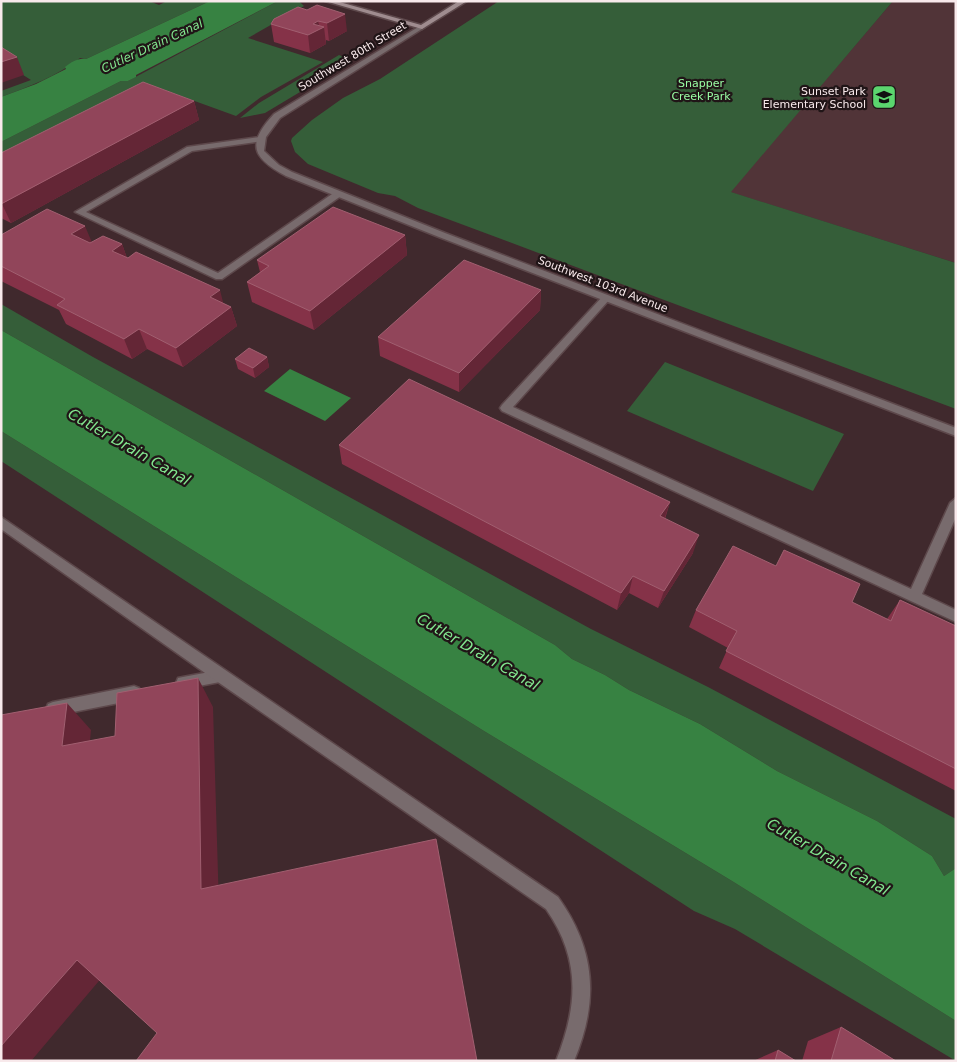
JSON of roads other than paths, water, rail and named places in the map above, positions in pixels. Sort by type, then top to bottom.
[{"type":"street","points":[[328,1],[422,27]]},
{"type":"street","name":"Southwest 80th Street","points":[[260,139],[269,124],[288,108],[464,1]]},
{"type":"street","points":[[260,139],[190,149],[78,212],[219,277],[338,194]]},
{"type":"street","name":"Southwest 103rd Avenue","points":[[260,139],[260,152],[276,167],[338,194],[956,432]]},
{"type":"street","points":[[606,298],[506,408],[956,616]]},
{"type":"street","points":[[914,597],[956,502]]},
{"type":"street","points":[[1,522],[220,676],[552,903],[565,918],[575,942],[583,977],[581,1015],[565,1061]]},
{"type":"street","points":[[172,686],[220,676]]},
{"type":"street","points":[[35,713],[152,689]]},
{"type":"water","name":"Cutler Drain Canal","points":[[210,1],[278,1],[136,75],[136,77],[128,81],[121,81],[1,142],[1,97],[36,84],[66,69],[65,67],[75,61],[86,59]]},
{"type":"water","name":"Cutler Drain Canal","points":[[1,330],[555,645],[572,659],[605,675],[629,690],[700,724],[777,771],[877,821],[932,856],[944,876],[956,868],[956,1021],[1,431]]},
{"type":"water","points":[[290,369],[351,398],[325,421],[264,391]]},
{"type":"place","name":"Sunset Park Elementary School","points":[[884,97]]},
{"type":"park label","name":"Snapper Creek Park","points":[[701,89]]}]
